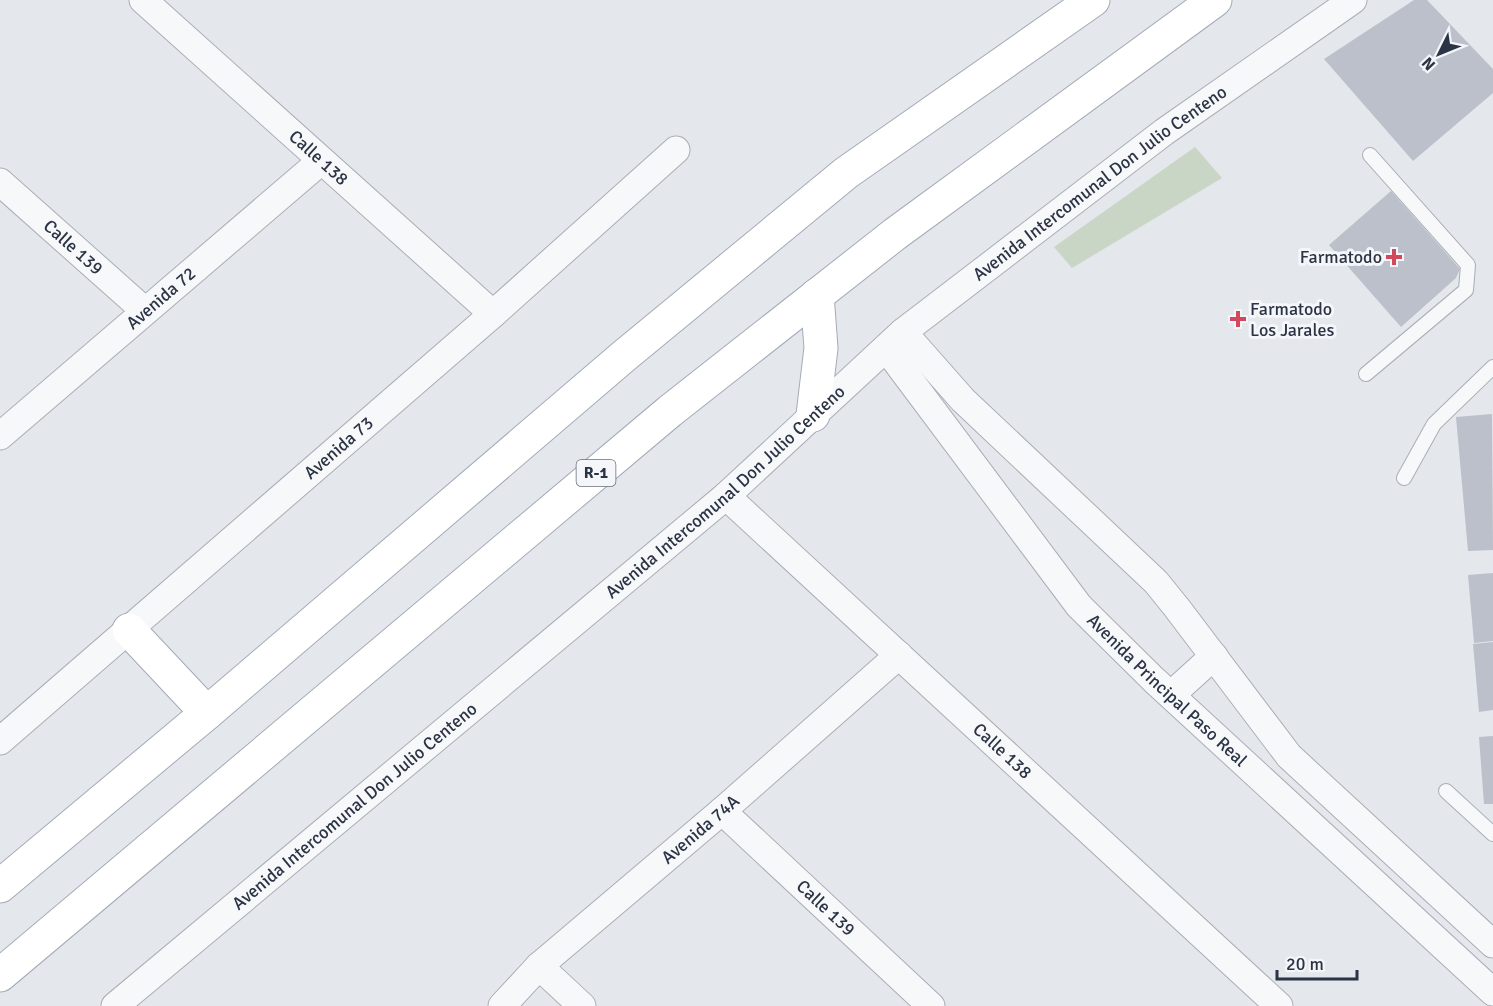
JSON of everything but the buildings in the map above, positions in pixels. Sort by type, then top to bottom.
[{"type":"main road","points":[[0,886],[207,713],[624,356],[846,173],[1094,0]]},
{"type":"main road","name":"R-1","points":[[0,975],[670,411],[895,234],[1215,0]]},
{"type":"main road","points":[[813,415],[821,348],[817,295]]},
{"type":"main road","points":[[129,630],[207,713]]},
{"type":"street","name":"Calle 138","points":[[143,0],[494,314]]},
{"type":"street","name":"Avenida Intercomunal Don Julio Centeno","points":[[115,1006],[726,496],[895,340],[1164,132],[1353,0]]},
{"type":"street","name":"Avenida 73","points":[[0,741],[494,314],[676,150]]},
{"type":"street","name":"Avenida 72","points":[[0,436],[321,160]]},
{"type":"street","name":"Calle 139","points":[[0,182],[146,311]]},
{"type":"street","points":[[895,340],[963,400],[1156,582],[1289,756],[1493,943],[1467,969]]},
{"type":"street","name":"Avenida Principal Paso Real","points":[[895,340],[1079,606],[1171,695],[1493,992]]},
{"type":"street","name":"Calle 138","points":[[726,496],[1279,1006]]},
{"type":"street","name":"Avenida 74A","points":[[502,1006],[539,966],[722,811],[899,656]]},
{"type":"street","points":[[1171,695],[1214,656]]},
{"type":"street","name":"Calle 139","points":[[722,811],[931,1006]]},
{"type":"street","points":[[539,966],[582,1006]]},
{"type":"lane","points":[[1366,374],[1466,290],[1468,265],[1370,155]]},
{"type":"lane","points":[[1404,478],[1434,424],[1493,367]]},
{"type":"lane","points":[[1446,791],[1493,834]]},
{"type":"green space","points":[[1195,147],[1222,178],[1072,268],[1054,247]]},
{"type":"place","name":"Farmatodo","points":[[1394,257]]},
{"type":"place","name":"Farmatodo Los Jarales","points":[[1238,319]]}]
